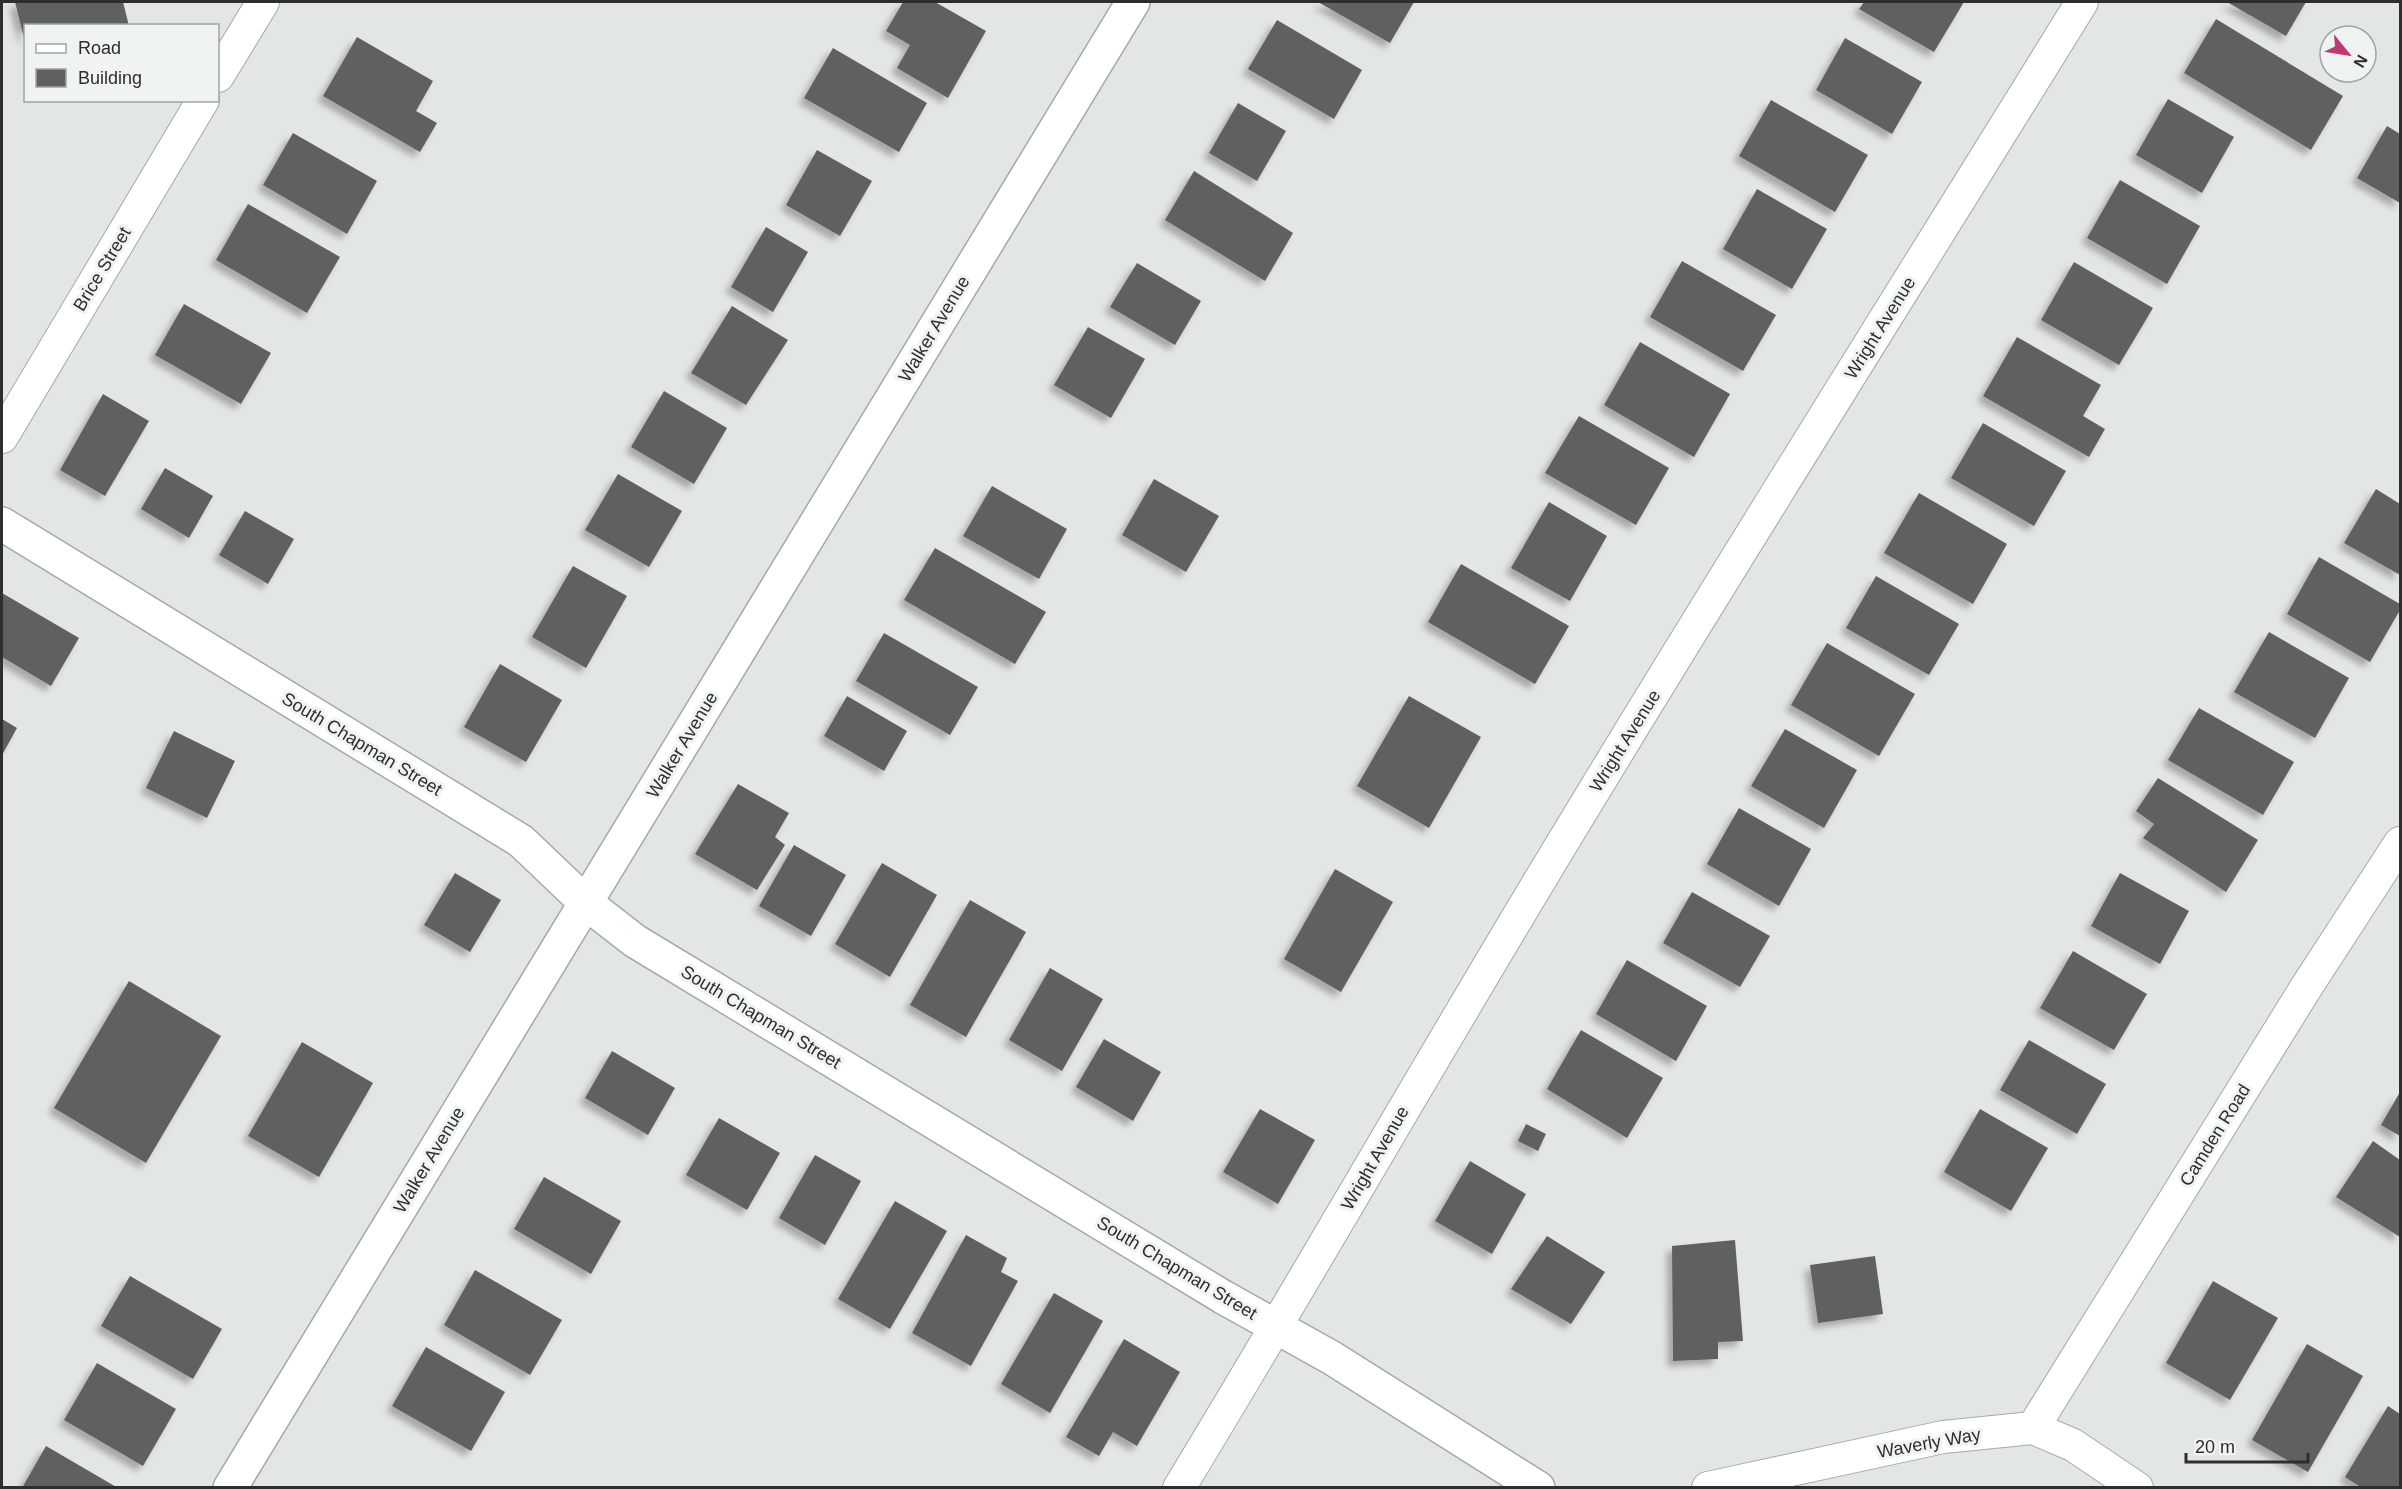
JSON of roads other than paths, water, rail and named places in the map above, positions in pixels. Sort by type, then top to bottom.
[{"type":"street","points":[[219,74],[262,2]]},
{"type":"street","name":"Walker Avenue","points":[[230,1488],[1133,2]]},
{"type":"street","name":"Wright Avenue","points":[[1179,1488],[1277,1327],[1438,1049],[1587,802],[2082,2]]},
{"type":"street","name":"Brice Street","points":[[2,437],[202,102]]},
{"type":"street","name":"South Chapman Street","points":[[2,524],[521,842],[586,903],[635,941],[1223,1297],[1332,1358],[1538,1488]]},
{"type":"street","name":"Camden Road","points":[[2033,1428],[2307,986],[2400,843]]},
{"type":"street","name":"Waverly Way","points":[[1708,1488],[1943,1437],[2033,1428],[2073,1444],[2137,1488]]}]
